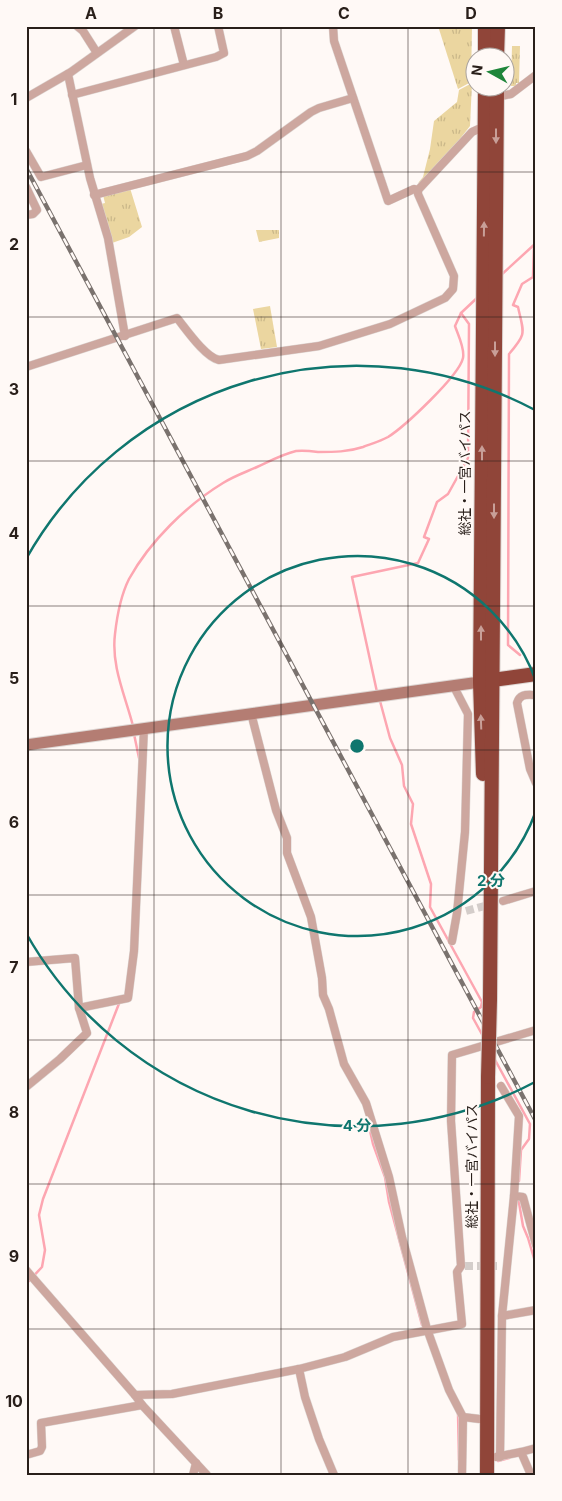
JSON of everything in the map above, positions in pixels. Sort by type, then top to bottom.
[{"type":"highway","points":[[485,26],[485,48]]},
{"type":"highway","points":[[497,48],[498,26]]},
{"type":"highway","name":"総社・一宮バイパス","points":[[486,98],[496,266],[483,780],[490,858],[488,1420],[494,1457],[488,1475]]},
{"type":"highway","name":"総社・一宮バイパス","points":[[486,681],[483,277],[489,119],[495,98]]},
{"type":"highway","points":[[486,681],[536,674]]},
{"type":"street","points":[[77,26],[83,31],[97,53]]},
{"type":"street","points":[[26,98],[68,74],[135,26]]},
{"type":"street","points":[[174,26],[184,65]]},
{"type":"street","points":[[72,95],[216,57],[224,53],[218,26]]},
{"type":"street","points":[[333,26],[334,41],[388,201],[414,189],[418,190],[472,132],[489,119]]},
{"type":"street","points":[[68,74],[94,195],[108,238],[125,336]]},
{"type":"street","points":[[514,92],[536,76]]},
{"type":"street","points":[[94,195],[246,156],[257,151],[311,112],[353,98]]},
{"type":"street","points":[[26,151],[41,177],[87,165]]},
{"type":"street","points":[[26,187],[37,210],[33,214],[26,215]]},
{"type":"street","points":[[26,367],[177,318],[190,335],[212,357],[219,360],[319,346],[390,324],[448,295],[452,289],[454,276],[418,194],[418,190]]},
{"type":"street","points":[[26,745],[486,681]]},
{"type":"street","points":[[452,941],[457,913],[465,832],[468,714],[453,685]]},
{"type":"street","points":[[536,695],[523,695],[517,703],[530,769],[536,783]]},
{"type":"street","points":[[251,713],[276,810],[287,838],[287,853],[311,917],[322,978],[323,995],[329,1009],[344,1064],[366,1103],[390,1177],[402,1237],[427,1329],[449,1390],[463,1417],[462,1475]]},
{"type":"street","points":[[79,1008],[128,998],[134,951],[142,728]]},
{"type":"street","points":[[503,901],[536,891]]},
{"type":"street","points":[[457,913],[466,911]]},
{"type":"street","points":[[26,962],[75,958],[79,1008],[87,1033],[60,1059],[26,1087]]},
{"type":"street","points":[[135,1395],[172,1394],[299,1369],[345,1357],[393,1337],[427,1329],[462,1324],[457,1272],[463,1266],[452,1130],[452,1055],[536,1030]]},
{"type":"street","points":[[501,1086],[519,1116],[517,1196],[502,1316],[494,1457],[536,1448]]},
{"type":"street","points":[[517,1196],[523,1197],[536,1245]]},
{"type":"street","points":[[498,1266],[507,1266]]},
{"type":"street","points":[[26,1270],[142,1405],[207,1475]]},
{"type":"street","points":[[502,1316],[536,1310]]},
{"type":"street","points":[[299,1369],[304,1397],[334,1475]]},
{"type":"street","points":[[26,1455],[40,1451],[42,1447],[41,1423],[142,1405]]},
{"type":"street","points":[[463,1417],[488,1420]]},
{"type":"street","points":[[521,1452],[531,1475]]},
{"type":"street","points":[[193,1475],[196,1463]]},
{"type":"green space","points":[[438,26],[472,26],[472,48],[464,48],[464,86],[458,89]]},
{"type":"green space","points":[[512,46],[520,46],[519,83],[516,83],[516,86],[514,86],[514,48]]},
{"type":"green space","points":[[464,87],[464,98],[471,98],[470,126],[424,180],[418,183],[423,177],[434,121],[457,102],[459,90]]},
{"type":"green space","points":[[130,188],[142,227],[129,237],[112,243],[101,204],[105,203],[103,195]]},
{"type":"green space","points":[[256,230],[279,230],[279,238],[259,242]]},
{"type":"green space","points":[[270,306],[277,347],[261,349],[253,309]]},
{"type":"waterway","points":[[500,276],[536,243]]},
{"type":"waterway","points":[[520,655],[508,645],[509,354],[519,342],[523,333],[518,307],[513,305],[522,284],[533,277],[534,246]]},
{"type":"waterway","points":[[133,726],[117,669],[114,646],[117,620],[126,585],[147,551],[170,525],[196,502],[236,476],[291,452],[352,450],[382,440],[396,431],[430,401],[452,377],[459,366],[463,358],[463,350],[455,326],[461,313],[478,297]]},
{"type":"waterway","points":[[377,692],[352,577],[418,563],[429,539],[424,537],[437,502],[448,494],[468,458],[469,324],[461,313]]},
{"type":"waterway","points":[[380,701],[390,738],[402,765],[404,786],[413,804],[411,824],[431,884],[430,907],[482,1002],[481,1007],[474,1012],[473,1018],[484,1038]]},
{"type":"waterway","points":[[134,734],[139,758]]},
{"type":"waterway","points":[[26,1284],[42,1267],[45,1250],[39,1215],[43,1199],[120,1001]]},
{"type":"waterway","points":[[494,1058],[530,1124],[529,1139],[521,1150],[519,1181]]},
{"type":"waterway","points":[[368,1122],[373,1144],[385,1177],[389,1202],[422,1325]]},
{"type":"waterway","points":[[518,1197],[523,1226],[536,1265]]},
{"type":"waterway","points":[[458,1413],[459,1460]]},
{"type":"waterway","points":[[498,1461],[509,1458]]},
{"type":"tunnel","points":[[466,911],[503,901]]},
{"type":"tunnel","points":[[465,1266],[498,1266]]},
{"type":"railway","points":[[26,168],[536,1121]]}]
